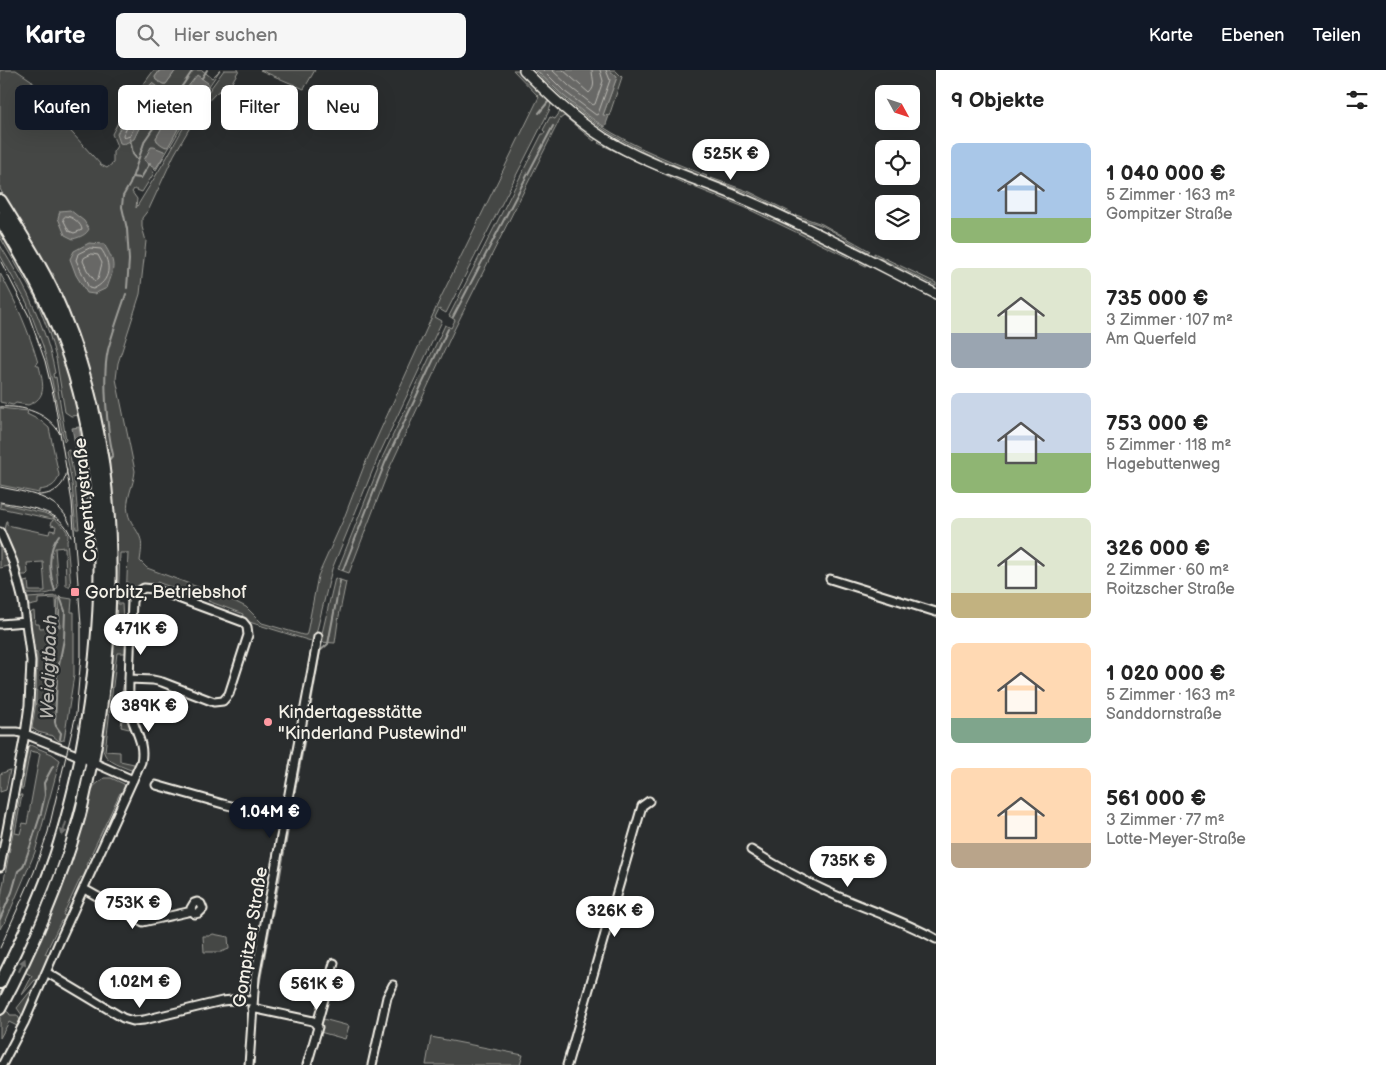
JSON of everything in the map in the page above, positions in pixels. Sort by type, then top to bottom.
[{"type":"highway","name":"Coventrystraße","points":[[0,201],[46,280],[60,309],[83,372],[94,414],[102,458],[108,519],[108,619],[101,706],[87,760]]},
{"type":"highway","name":"Coventrystraße","points":[[0,218],[38,284],[64,343],[75,374],[86,417],[94,463],[99,520],[99,611],[87,760]]},
{"type":"main road","name":"Coventrystraße","points":[[0,983],[29,924],[46,882],[87,760]]},
{"type":"main road","name":"Coventrystraße","points":[[0,1009],[14,984],[53,897],[78,820],[87,760]]},
{"type":"street","points":[[524,70],[569,113],[626,150],[683,176],[759,206],[936,294]]},
{"type":"street","points":[[0,532],[13,562],[26,622],[31,661],[29,705],[25,734],[3,834],[0,867]]},
{"type":"street","points":[[830,579],[936,612]]},
{"type":"street","points":[[2,1065],[24,1023],[142,762],[142,746],[129,703],[129,679],[132,601],[138,591],[144,588],[154,589],[243,622],[247,627],[248,635],[229,694],[223,701],[214,702],[153,680],[129,679]]},
{"type":"street","points":[[0,624],[26,622]]},
{"type":"street","name":"Gompitzer Straße","points":[[250,1065],[255,977],[318,637]]},
{"type":"street","points":[[0,732],[25,734],[133,780]]},
{"type":"street","points":[[156,785],[285,819]]},
{"type":"street","points":[[567,1065],[642,806],[649,801]]},
{"type":"street","points":[[751,850],[827,892],[873,910],[936,940]]},
{"type":"street","points":[[84,889],[143,922],[192,911]]},
{"type":"street","points":[[307,1065],[334,963]]},
{"type":"street","points":[[46,972],[123,1018],[132,1021],[232,1000],[313,1021],[317,1024]]},
{"type":"street","points":[[372,1065],[387,997],[393,985]]},
{"type":"shaded area","points":[[0,70],[16,70],[31,80],[35,85],[15,85],[15,130],[70,130],[101,165],[107,168],[113,163],[113,152],[117,146],[112,134],[118,122],[118,130],[161,130],[156,138],[157,141],[166,147],[175,130],[180,130],[156,170],[154,168],[152,170],[154,173],[142,192],[134,189],[132,192],[137,199],[136,208],[182,130],[188,130],[174,155],[149,209],[142,218],[142,227],[146,241],[140,294],[118,363],[116,379],[135,471],[127,508],[128,513],[141,540],[140,561],[147,568],[211,592],[219,590],[228,598],[246,607],[262,623],[306,635],[318,576],[344,518],[364,466],[441,297],[539,97],[513,70],[520,70],[550,101],[549,111],[446,313],[439,309],[435,317],[442,321],[379,455],[332,569],[314,642],[246,621],[242,619],[243,614],[208,601],[209,598],[196,593],[195,596],[157,582],[155,586],[145,585],[135,589],[129,602],[126,601],[128,553],[120,553],[118,604],[122,604],[123,620],[128,624],[123,644],[128,645],[127,653],[117,653],[105,751],[120,752],[120,761],[134,764],[134,769],[131,770],[107,758],[99,739],[103,442],[105,441],[51,279],[54,276],[53,273],[48,274],[0,189]]},
{"type":"shaded area","points":[[154,70],[160,70],[155,77],[156,80],[166,84],[176,70],[202,70],[212,78],[220,70],[210,85],[143,85]]},
{"type":"shaded area","points":[[224,70],[239,70],[231,84],[221,85],[221,90],[211,98],[211,88]]},
{"type":"shaded area","points":[[260,70],[315,70],[304,89]]},
{"type":"shaded area","points":[[534,70],[598,124],[644,149],[707,176],[705,178],[657,158],[611,134],[580,112]]},
{"type":"shaded area","points":[[609,70],[615,70],[622,77],[609,116],[603,115],[617,77]]},
{"type":"shaded area","points":[[557,108],[596,136],[596,138],[594,141],[564,116],[560,119],[454,330],[390,467],[349,573],[338,569],[383,456],[445,325],[451,328],[455,320],[449,316],[542,134],[544,134],[543,130],[550,117],[555,119],[560,112]]},
{"type":"shaded area","points":[[601,140],[745,203],[866,262],[866,266],[744,207],[681,182],[598,143]]},
{"type":"shaded area","points":[[711,178],[750,192],[792,213],[790,214],[751,194]]},
{"type":"shaded area","points":[[796,215],[822,224],[870,251],[868,252],[823,226],[796,217]]},
{"type":"shaded area","points":[[0,225],[35,285],[64,352],[80,415],[71,416],[65,412],[56,358],[49,333],[36,299],[0,237]]},
{"type":"shaded area","points":[[0,245],[34,306],[46,339],[55,373],[53,374],[54,378],[56,377],[66,440],[64,441],[43,346],[27,303],[0,255]]},
{"type":"shaded area","points":[[874,253],[936,283],[936,286],[874,255]]},
{"type":"shaded area","points":[[0,273],[26,328],[42,378],[43,384],[39,398],[28,405],[16,403],[13,405],[0,402]]},
{"type":"shaded area","points":[[0,408],[28,411],[27,414],[41,421],[49,428],[59,475],[52,486],[39,490],[39,493],[0,485]]},
{"type":"shaded area","points":[[69,450],[75,484],[79,529],[76,529],[72,484],[66,451]]},
{"type":"shaded area","points":[[0,503],[44,513],[55,518],[52,519],[0,508]]},
{"type":"shaded area","points":[[55,519],[68,535],[71,586],[66,586],[65,547],[55,548],[58,587],[49,593],[27,594],[24,582],[28,581],[29,591],[45,591],[43,562],[27,563],[28,573],[20,575],[4,530],[6,521],[7,525],[49,534],[50,530],[55,531],[56,526],[51,525]]},
{"type":"shaded area","points":[[0,543],[9,566],[0,568]]},
{"type":"shaded area","points":[[335,578],[346,582],[335,643],[320,642]]},
{"type":"shaded area","points":[[57,596],[59,627],[59,597],[72,599],[71,612],[74,612],[74,675],[64,740],[59,741],[53,736],[38,732],[32,728],[36,702],[37,653],[34,652],[28,614],[34,611],[35,624],[39,624],[40,628],[57,627],[56,598],[38,599],[38,604],[29,606],[28,598]]},
{"type":"shaded area","points":[[127,659],[132,726],[129,729],[121,727],[125,694],[122,693]]},
{"type":"shaded area","points":[[30,745],[52,754],[60,760],[35,852],[5,923],[0,929],[0,902],[10,848],[7,847],[8,843],[11,843],[20,795],[22,795],[15,833],[20,834],[23,823],[27,824],[40,753],[30,751],[23,789],[21,789],[28,747]]},
{"type":"shaded area","points":[[10,770],[6,790],[0,792],[0,774]]},
{"type":"shaded area","points":[[104,778],[111,778],[124,784],[123,794],[120,793],[86,865],[90,868],[85,879],[81,877],[63,915],[66,916],[61,921],[45,954],[49,956],[39,981],[35,980],[22,995],[32,976],[25,972],[5,1010],[10,1015],[17,1015],[20,1020],[17,1026],[9,1022],[0,1038],[0,1017],[24,971],[72,861],[93,787]]},
{"type":"shaded area","points":[[79,782],[81,783],[74,810],[46,904],[0,1001],[0,993],[26,940]]},
{"type":"shaded area","points":[[213,934],[228,937],[229,949],[221,952],[204,952],[203,936]]},
{"type":"shaded area","points":[[36,984],[38,984],[24,1018],[17,1008]]},
{"type":"shaded area","points":[[323,1019],[349,1026],[345,1039],[320,1032]]},
{"type":"shaded area","points":[[431,1037],[523,1055],[520,1065],[426,1065]]},
{"type":"water","points":[[160,70],[176,70],[166,84],[163,84],[156,80],[155,77]]},
{"type":"water","points":[[536,70],[609,70],[617,77],[603,115],[609,116],[605,127],[561,93]]},
{"type":"water","points":[[197,75],[209,85],[189,85]]},
{"type":"water","points":[[119,130],[138,130],[134,139],[124,144],[120,143],[117,134]]},
{"type":"water","points":[[161,130],[177,130],[168,147],[160,144],[156,138]]},
{"type":"water","points":[[151,147],[164,151],[165,154],[156,168],[144,160]]},
{"type":"water","points":[[70,210],[84,221],[89,229],[80,237],[73,239],[65,235],[58,218],[60,211]]},
{"type":"water","points":[[89,243],[104,244],[111,256],[113,265],[112,275],[107,288],[94,294],[87,293],[76,275],[70,259],[74,251]]},
{"type":"water","points":[[79,427],[84,459],[82,460],[78,459],[72,428]]},
{"type":"waterway","name":"Weidigtbach","points":[[127,288],[129,260],[127,229],[122,207],[123,196],[130,184],[145,140],[193,70]]},
{"type":"waterway","points":[[202,78],[207,70]]},
{"type":"waterway","points":[[539,113],[548,102]]},
{"type":"waterway","points":[[453,317],[553,126]]},
{"type":"waterway","points":[[130,139],[133,154],[138,160]]},
{"type":"waterway","points":[[132,177],[141,178],[150,163]]},
{"type":"waterway","name":"Weidigtbach","points":[[108,461],[113,455],[106,402],[106,361],[126,294]]},
{"type":"waterway","points":[[343,570],[385,463],[448,329]]},
{"type":"waterway","points":[[82,460],[85,477]]},
{"type":"waterway","name":"Weidigtbach","points":[[84,509],[87,502],[85,477],[90,471]]},
{"type":"waterway","name":"Weidigtbach","points":[[55,591],[51,577],[50,562],[52,548],[59,535]]},
{"type":"waterway","points":[[308,720],[320,651],[328,644],[340,581]]},
{"type":"waterway","name":"Weidigtbach","points":[[60,597],[65,611],[64,639],[57,675],[55,722],[61,733],[60,739]]},
{"type":"waterway","points":[[291,812],[306,732]]},
{"type":"waterway","name":"Weidigtbach","points":[[0,919],[12,892],[18,871],[23,867],[31,844],[45,795],[44,783],[53,766]]},
{"type":"waterway","points":[[285,847],[290,817]]},
{"type":"waterway","points":[[279,881],[284,851]]},
{"type":"waterway","points":[[272,915],[278,885]]},
{"type":"waterway","points":[[259,985],[271,920]]},
{"type":"tram line","points":[[0,260],[29,316],[45,361],[54,398],[72,502],[81,625],[81,656],[76,714],[48,832],[34,872],[0,948]]},
{"type":"tram line","points":[[0,407],[18,407],[34,412],[49,421],[60,434]]},
{"type":"tram line","points":[[38,495],[44,495],[58,488],[64,481],[67,470]]},
{"type":"tram line","points":[[0,487],[31,494],[50,501],[65,514],[70,524]]},
{"type":"tram line","points":[[0,502],[42,510],[51,514],[60,520],[71,537]]},
{"type":"place","name":"Gorbitz, Betriebshof","points":[[75,592]]},
{"type":"place","name":"Kindertagesstätte \"Kinderland Pustewind\"","points":[[268,722]]}]
